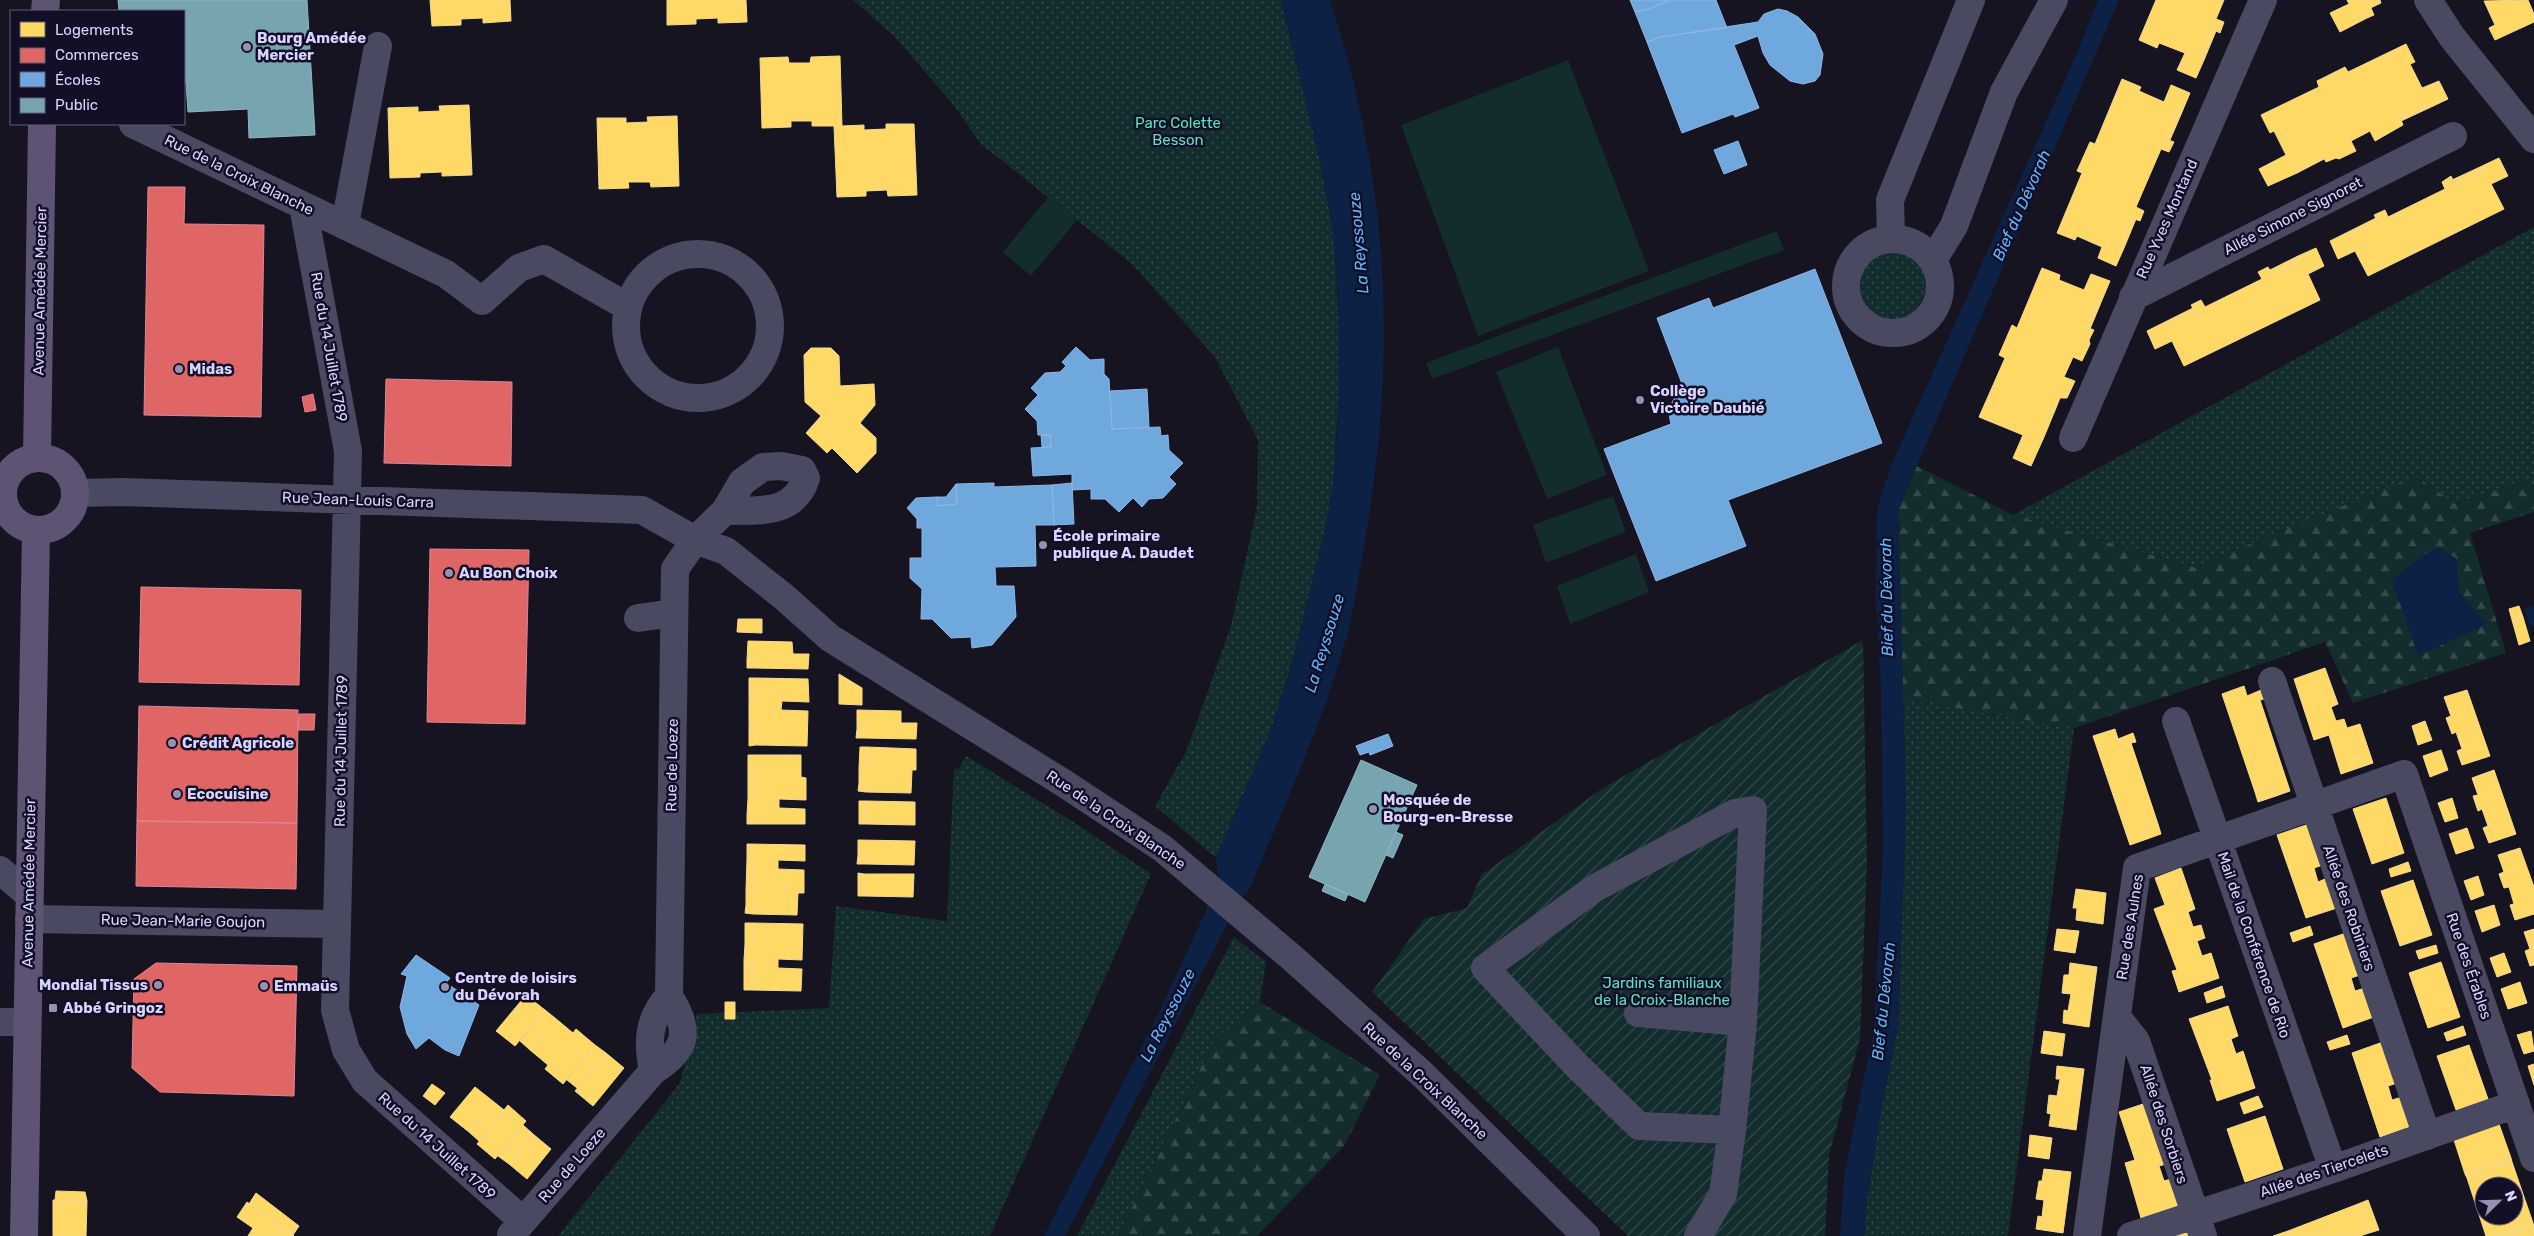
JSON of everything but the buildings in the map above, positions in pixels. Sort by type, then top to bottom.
[{"type":"main road","name":"Avenue Amédée Mercier","points":[[37,458],[42,125]]},
{"type":"main road","points":[[37,458],[48,460],[67,472],[72,482],[74,493],[73,505],[68,516],[59,524],[48,529],[36,530],[15,522],[2,502],[4,487],[10,472],[26,460],[37,458]]},
{"type":"main road","name":"Avenue Amédée Mercier","points":[[24,1236],[36,530]]},
{"type":"street","points":[[1891,238],[1890,200],[1972,0]]},
{"type":"street","points":[[1933,260],[1954,226],[2004,92],[2054,0]]},
{"type":"street","name":"Rue Yves Montand","points":[[2073,438],[2263,0]]},
{"type":"street","points":[[2428,0],[2452,37],[2534,139]]},
{"type":"street","points":[[345,225],[378,46]]},
{"type":"street","name":"Rue de la Croix Blanche","points":[[135,125],[446,274],[482,301],[519,268],[544,259],[628,307]]},
{"type":"street","name":"Allée Simone Signoret","points":[[2133,297],[2453,136]]},
{"type":"street","name":"Rue du 14 Juillet 1789","points":[[303,206],[348,451],[335,1010],[346,1050],[365,1081],[517,1229]]},
{"type":"street","points":[[1891,238],[1907,240],[1922,248],[1933,260],[1939,274],[1941,290],[1937,305],[1929,318],[1916,328],[1902,333],[1886,334],[1871,329],[1859,319],[1850,306],[1846,292],[1846,276],[1852,261],[1862,249],[1876,242],[1891,238]]},
{"type":"street","points":[[699,253],[722,258],[743,269],[759,287],[768,309],[770,331],[765,352],[754,371],[738,386],[718,395],[696,398],[675,394],[656,384],[636,363],[630,350],[626,328],[628,307],[638,285],[654,268],[675,257],[699,253]]},
{"type":"street","name":"Rue Jean-Louis Carra","points":[[74,493],[124,492],[642,510]]},
{"type":"street","name":"Rue de la Croix Blanche","points":[[642,510],[695,540],[726,551],[784,597],[830,638],[1062,782],[1162,848],[1290,956],[1422,1074],[1586,1236]]},
{"type":"street","name":"Rue de Loeze","points":[[517,1229],[653,1071],[649,1051],[652,1021],[669,996],[675,569],[695,540],[725,511]]},
{"type":"street","points":[[638,618],[674,613]]},
{"type":"street","name":"Allée des Robiniers","points":[[2272,681],[2427,1136]]},
{"type":"street","name":"Mail de la Conférence de Rio","points":[[2176,721],[2333,1169]]},
{"type":"street","name":"Rue des Aulnes","points":[[2087,1236],[2137,868],[2404,774]]},
{"type":"street","name":"Rue des Érables","points":[[2404,774],[2534,1158]]},
{"type":"street","points":[[1698,1236],[1723,1194],[1732,1130],[1743,1022],[1753,810],[1735,813],[1595,888],[1485,968],[1577,1066],[1639,1126],[1732,1130]]},
{"type":"street","points":[[0,870],[29,907]]},
{"type":"street","name":"Rue Jean-Marie Goujon","points":[[29,907],[336,924]]},
{"type":"street","points":[[1638,1013],[1743,1022]]},
{"type":"street","name":"Allée des Sorbiers","points":[[2117,1017],[2136,1041],[2198,1225]]},
{"type":"street","points":[[0,1022],[27,1022]]},
{"type":"street","name":"Allée des Tiercelets","points":[[2131,1236],[2198,1225],[2333,1169],[2516,1104]]},
{"type":"green space","name":"Parc Colette Besson","points":[[853,0],[1281,0],[1319,156],[1335,240],[1340,369],[1333,487],[1324,535],[1294,657],[1271,730],[1216,858],[1155,806],[1186,752],[1231,626],[1257,507],[1258,440],[1215,357],[1132,264],[981,144],[952,103],[895,37]]},
{"type":"green space","points":[[1568,60],[1649,271],[1478,336],[1401,125]]},
{"type":"green space","points":[[1050,195],[1077,220],[1031,276],[1003,252]]},
{"type":"green space","points":[[2534,227],[2534,478],[2455,504],[2416,477],[2194,567],[2013,515]]},
{"type":"green space","points":[[1777,231],[1784,250],[1432,379],[1426,363]]},
{"type":"green space","points":[[1899,251],[1919,265],[1927,281],[1926,289],[1923,298],[1909,318],[1885,321],[1873,314],[1866,306],[1860,285],[1862,274],[1866,265],[1873,257],[1883,252]]},
{"type":"green space","points":[[1558,347],[1607,475],[1547,499],[1496,372]]},
{"type":"green space","points":[[1917,466],[2013,515],[2194,567],[2416,476],[2455,504],[2534,478],[2534,512],[2470,533],[2506,653],[2353,703],[2325,642],[2074,728],[1903,699],[1898,509]]},
{"type":"green space","points":[[1613,496],[1626,532],[1546,563],[1533,525]]},
{"type":"green space","points":[[1636,554],[1649,592],[1570,624],[1557,586]]},
{"type":"green space","name":"Jardins familiaux de la Croix-Blanche","points":[[1863,640],[1867,862],[1860,1039],[1829,1155],[1825,1236],[1628,1236],[1372,992],[1424,919],[1467,908],[1481,875],[1603,788]]},
{"type":"green space","points":[[1903,699],[2074,728],[2008,1236],[1864,1236],[1867,1199],[1881,1109],[1898,1028],[1906,806]]},
{"type":"green space","points":[[966,756],[1072,821],[1151,874],[990,1236],[558,1236],[680,1083],[697,1014],[829,1008],[836,906],[947,921],[954,768],[958,770]]},
{"type":"green space","points":[[1234,937],[1266,962],[1260,1002],[1215,1039],[1118,1236],[1077,1236]]},
{"type":"green space","points":[[1260,1002],[1380,1075],[1344,1146],[1257,1236],[1118,1236],[1215,1039]]},
{"type":"water","name":"La Reyssouze","points":[[1281,0],[1330,0],[1350,68],[1365,135],[1376,201],[1382,268],[1384,335],[1382,402],[1375,470],[1354,602],[1346,639],[1326,703],[1250,888],[1240,900],[1065,1236],[1044,1236],[1157,1017],[1219,882],[1216,858],[1271,730],[1294,657],[1324,535],[1333,487],[1338,418],[1338,292],[1331,215],[1319,156]]},
{"type":"water","name":"Bief du Dévorah","points":[[2098,0],[2119,0],[1898,509],[1906,806],[1898,1028],[1881,1109],[1867,1199],[1864,1236],[1840,1236],[1844,1176],[1874,1028],[1883,847],[1881,690],[1876,598],[1878,505],[1892,463],[2077,53]]},
{"type":"water","points":[[2437,548],[2456,558],[2460,594],[2487,624],[2418,656],[2392,580],[2423,555]]},
{"type":"water","points":[[2534,606],[2534,625],[2530,626],[2525,609]]},
{"type":"place","name":"Bourg Amédée Mercier","points":[[247,47]]},
{"type":"place","name":"Midas","points":[[179,369]]},
{"type":"place","name":"Collège Victoire Daubié","points":[[1640,400]]},
{"type":"place","name":"École primaire publique A. Daudet","points":[[1043,545]]},
{"type":"place","name":"Au Bon Choix","points":[[449,573]]},
{"type":"place","name":"Crédit Agricole","points":[[172,743]]},
{"type":"place","name":"Ecocuisine","points":[[177,794]]},
{"type":"place","name":"Mosquée de Bourg-en-Bresse","points":[[1373,809]]},
{"type":"place","name":"Mondial Tissus","points":[[158,985]]},
{"type":"place","name":"Emmaüs","points":[[264,986]]},
{"type":"place","name":"Centre de loisirs du Dévorah","points":[[445,987]]},
{"type":"place","name":"Abbé Gringoz","points":[[53,1008]]}]
